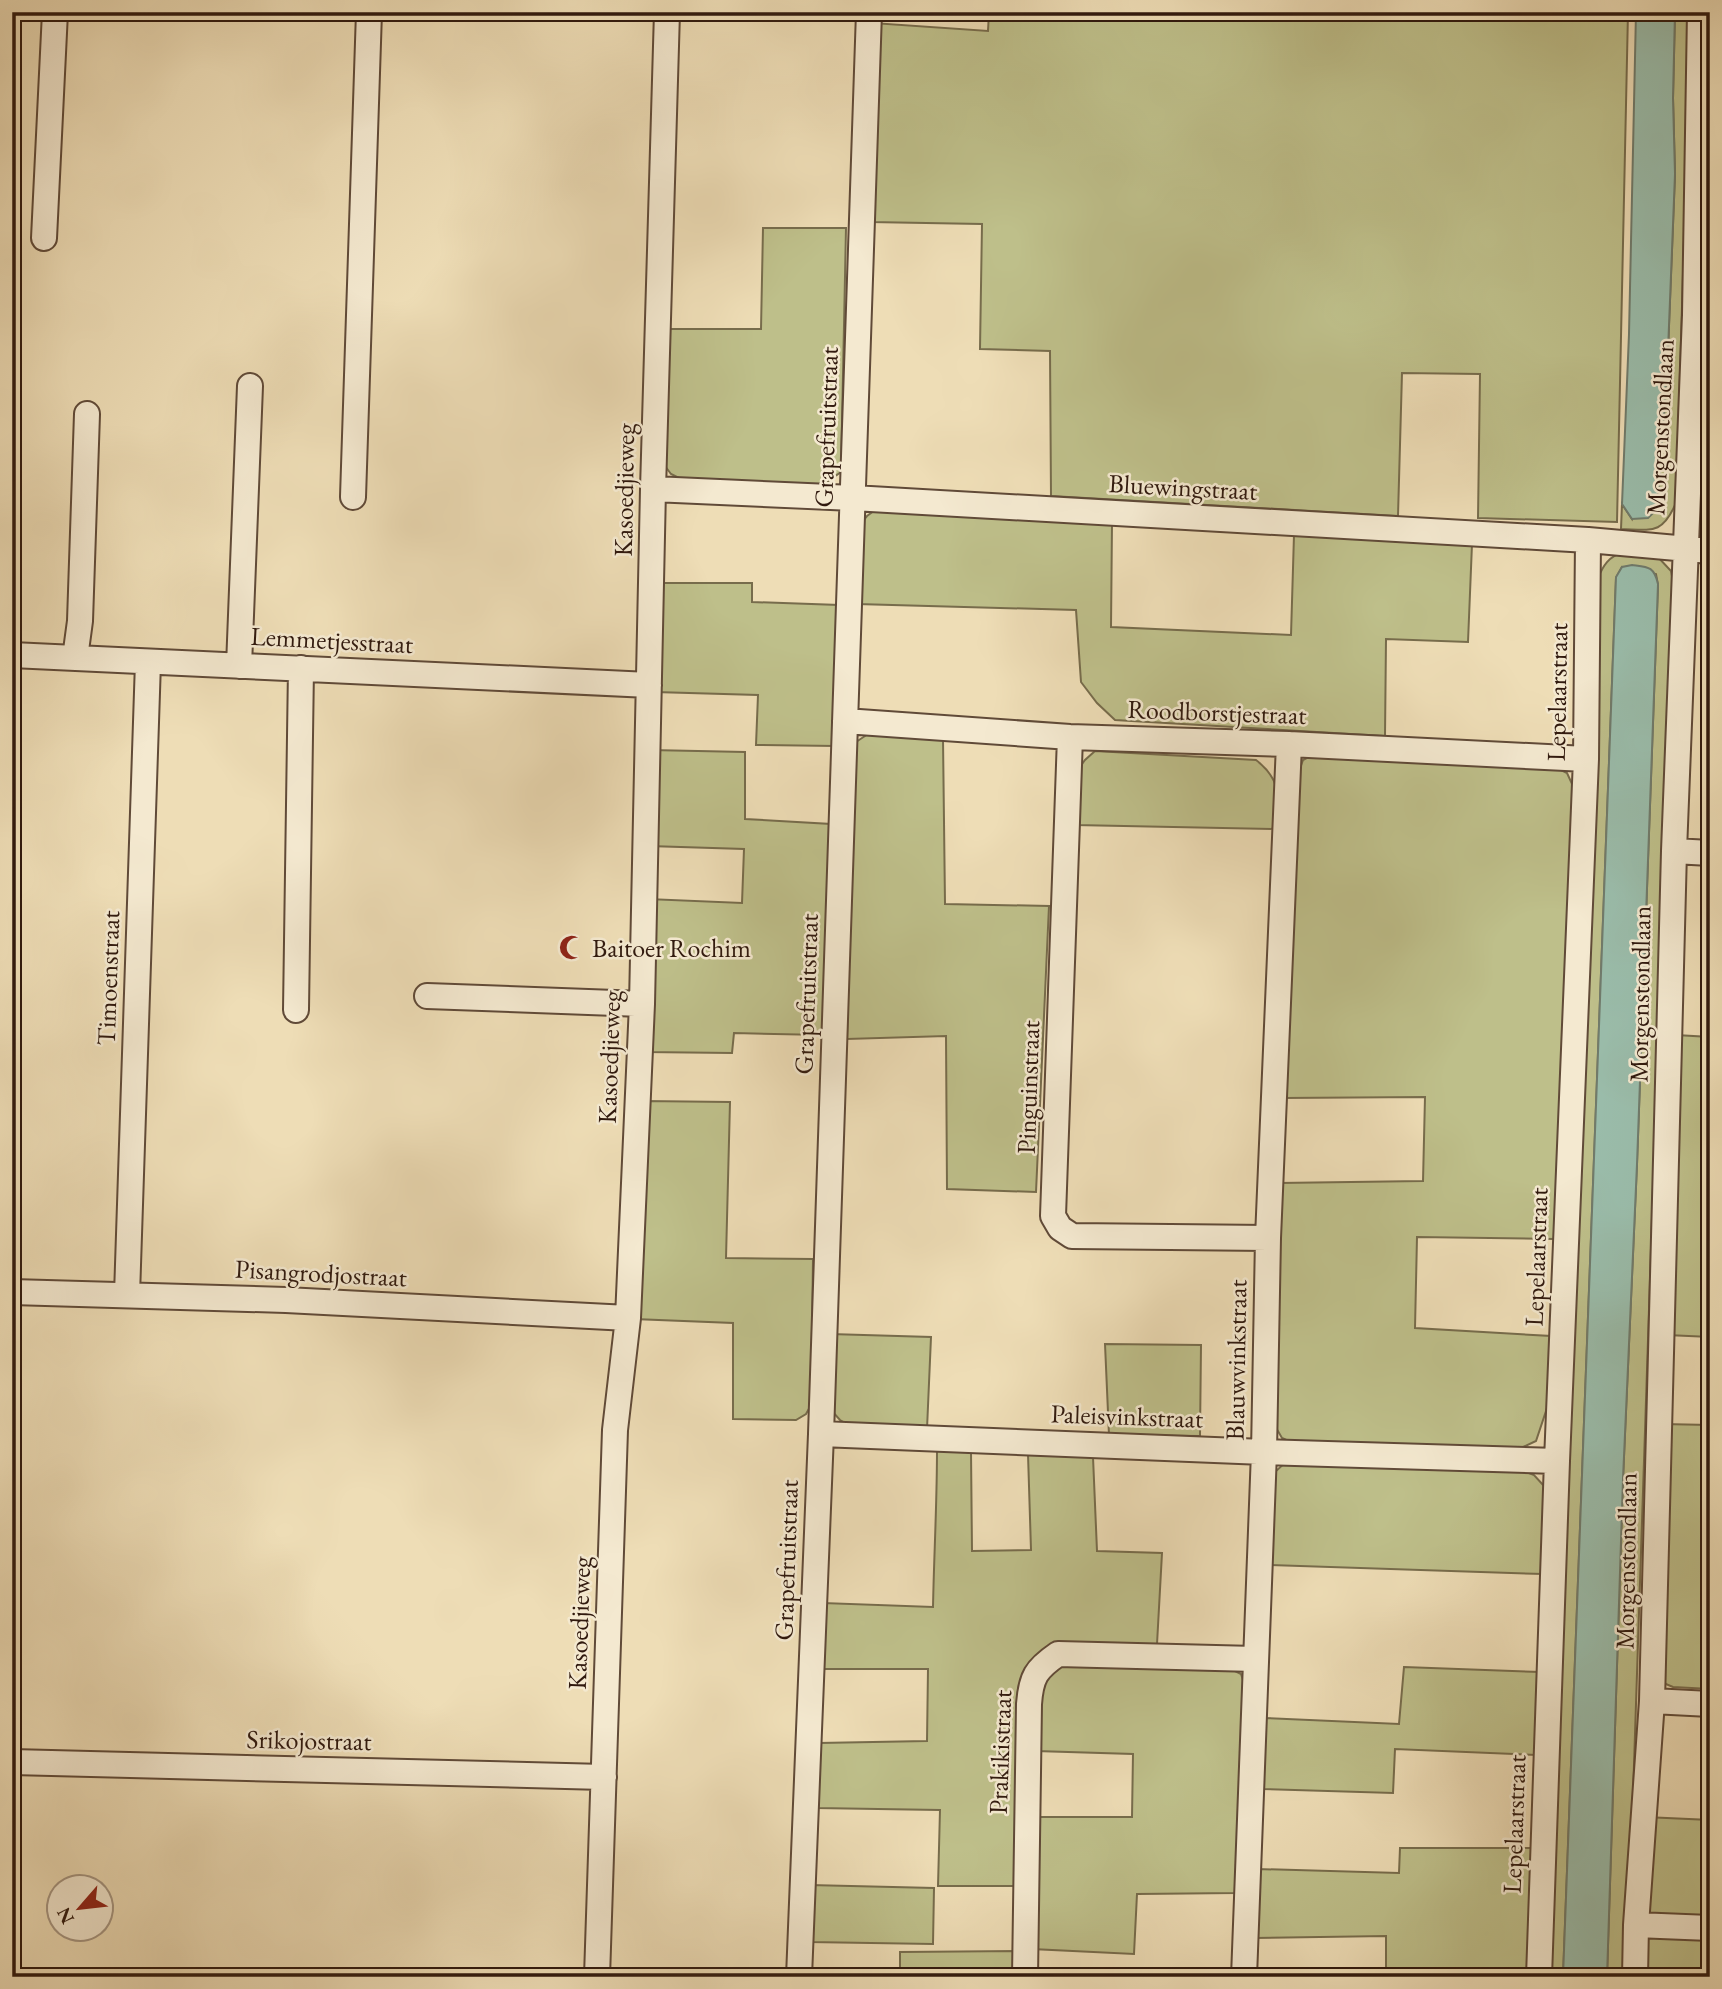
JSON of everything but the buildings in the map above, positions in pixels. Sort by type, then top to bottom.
[{"type":"street","points":[[44,238],[55,12]]},
{"type":"street","points":[[353,497],[369,12]]},
{"type":"street","name":"Kasoedjieweg","points":[[597,1977],[615,1430],[628,1318],[642,1004],[667,12]]},
{"type":"street","name":"Grapefruitstraat","points":[[799,1977],[821,1434],[869,12]]},
{"type":"street","name":"Morgenstondlaan","points":[[1635,1977],[1636,1925],[1652,1701],[1674,851],[1685,550],[1702,315],[1700,12]]},
{"type":"street","points":[[239,666],[250,386]]},
{"type":"street","points":[[75,658],[80,621],[88,414]]},
{"type":"street","name":"Bluewingstraat","points":[[653,489],[1588,540],[1710,551]]},
{"type":"street","name":"Lepelaarstraat","points":[[1539,1977],[1586,760],[1588,540]]},
{"type":"street","name":"Lemmetjesstraat","points":[[12,655],[649,685]]},
{"type":"street","name":"Timoenstraat","points":[[127,1295],[148,662]]},
{"type":"street","points":[[296,1010],[301,668]]},
{"type":"street","name":"Roodborstjestraat","points":[[845,721],[1070,737],[1289,744],[1586,760]]},
{"type":"street","name":"Pinguinstraat","points":[[1070,737],[1053,1216],[1060,1228],[1072,1236],[1268,1238]]},
{"type":"street","name":"Blauwvinkstraat","points":[[1244,1977],[1264,1452],[1268,1238],[1289,744]]},
{"type":"street","points":[[1674,851],[1710,853]]},
{"type":"street","points":[[427,996],[642,1004]]},
{"type":"street","name":"Pisangrodjostraat","points":[[12,1292],[286,1300],[628,1318]]},
{"type":"street","name":"Paleisvinkstraat","points":[[821,1434],[1557,1461]]},
{"type":"street","name":"Prakikistraat","points":[[1025,1977],[1029,1704],[1031,1683],[1044,1663],[1058,1654],[1255,1659]]},
{"type":"street","points":[[1652,1701],[1710,1704]]},
{"type":"street","name":"Srikojostraat","points":[[12,1762],[604,1777]]},
{"type":"street","points":[[1636,1925],[1710,1928]]},
{"type":"green space","points":[[989,12],[1628,12],[1617,522],[1478,518],[1480,374],[1402,373],[1398,516],[1051,496],[1050,351],[980,349],[982,224],[870,222],[873,23],[988,31]]},
{"type":"green space","points":[[1675,12],[1691,12],[1676,503],[1661,526],[1648,530],[1621,529],[1622,504],[1632,519],[1667,376],[1675,174]]},
{"type":"green space","points":[[763,228],[846,228],[841,472],[824,484],[809,487],[679,478],[671,474],[665,466],[668,329],[761,329]]},
{"type":"green space","points":[[1710,327],[1710,529],[1703,525],[1697,514],[1703,332]]},
{"type":"green space","points":[[878,508],[1112,523],[1111,627],[1291,635],[1294,535],[1472,544],[1468,642],[1386,639],[1385,736],[1115,720],[1081,682],[1076,610],[857,604],[858,527]]},
{"type":"green space","points":[[1622,553],[1657,556],[1671,571],[1673,581],[1627,1977],[1607,1977],[1623,1479],[1658,585],[1656,574],[1622,567],[1616,578],[1563,1977],[1546,1977],[1598,578],[1607,562]]},
{"type":"green space","points":[[658,583],[752,583],[752,602],[839,605],[835,746],[756,745],[758,695],[655,692]]},
{"type":"green space","points":[[871,732],[943,739],[945,904],[1049,906],[1036,1192],[947,1189],[946,1036],[847,1039],[852,759],[856,742]]},
{"type":"green space","points":[[650,750],[745,752],[745,819],[831,824],[823,1035],[734,1033],[732,1053],[644,1052],[648,899],[742,903],[744,849],[649,846]]},
{"type":"green space","points":[[1095,751],[1256,760],[1275,783],[1277,829],[1075,825],[1076,772]]},
{"type":"green space","points":[[1314,754],[1553,766],[1567,773],[1573,786],[1554,1239],[1417,1237],[1415,1328],[1551,1336],[1548,1405],[1536,1441],[1519,1449],[1293,1443],[1282,1438],[1275,1426],[1279,1183],[1423,1181],[1425,1097],[1282,1098],[1297,777],[1303,760]]},
{"type":"green space","points":[[1676,1035],[1710,1037],[1710,1337],[1667,1335]]},
{"type":"green space","points":[[643,1101],[730,1102],[726,1258],[813,1259],[811,1405],[806,1414],[796,1420],[733,1419],[733,1323],[634,1319]]},
{"type":"green space","points":[[830,1334],[931,1337],[927,1429],[849,1425],[840,1420],[831,1410]]},
{"type":"green space","points":[[1105,1344],[1201,1345],[1200,1436],[1109,1435]]},
{"type":"green space","points":[[1662,1424],[1710,1425],[1710,1689],[1673,1687],[1661,1682]]},
{"type":"green space","points":[[937,1450],[971,1451],[972,1551],[1031,1550],[1028,1454],[1093,1457],[1097,1551],[1162,1553],[1157,1644],[1045,1649],[1019,1886],[938,1886],[940,1810],[816,1808],[819,1743],[927,1741],[928,1669],[821,1669],[823,1603],[933,1607]]},
{"type":"green space","points":[[1287,1461],[1518,1469],[1534,1475],[1544,1486],[1543,1574],[1268,1565],[1271,1483],[1276,1471]]},
{"type":"green space","points":[[1061,1661],[1221,1664],[1241,1674],[1246,1689],[1236,1893],[1137,1894],[1134,1954],[1032,1949],[1036,1817],[1132,1817],[1133,1754],[1036,1751],[1036,1693]]},
{"type":"green space","points":[[1404,1667],[1540,1672],[1537,1755],[1395,1749],[1393,1793],[1263,1789],[1264,1718],[1399,1724]]},
{"type":"green space","points":[[1645,1817],[1710,1820],[1710,1921],[1655,1919],[1645,1910]]},
{"type":"green space","points":[[1400,1848],[1535,1848],[1530,1977],[1386,1977],[1386,1936],[1254,1938],[1257,1869],[1399,1873]]},
{"type":"green space","points":[[809,1885],[934,1888],[933,1944],[809,1942]]},
{"type":"green space","points":[[1710,1935],[1710,1977],[1639,1977],[1642,1946],[1650,1937]]},
{"type":"green space","points":[[1018,1951],[1018,1977],[900,1977],[900,1952]]},
{"type":"shaded area","points":[[1636,12],[1675,12],[1675,174],[1667,376],[1657,509],[1648,518],[1632,519],[1622,504],[1629,334]]},
{"type":"shaded area","points":[[1632,565],[1650,568],[1658,584],[1623,1479],[1607,1977],[1563,1977],[1616,577],[1622,567]]},
{"type":"place","name":"Baitoer Rochim","points":[[572,948]]}]
